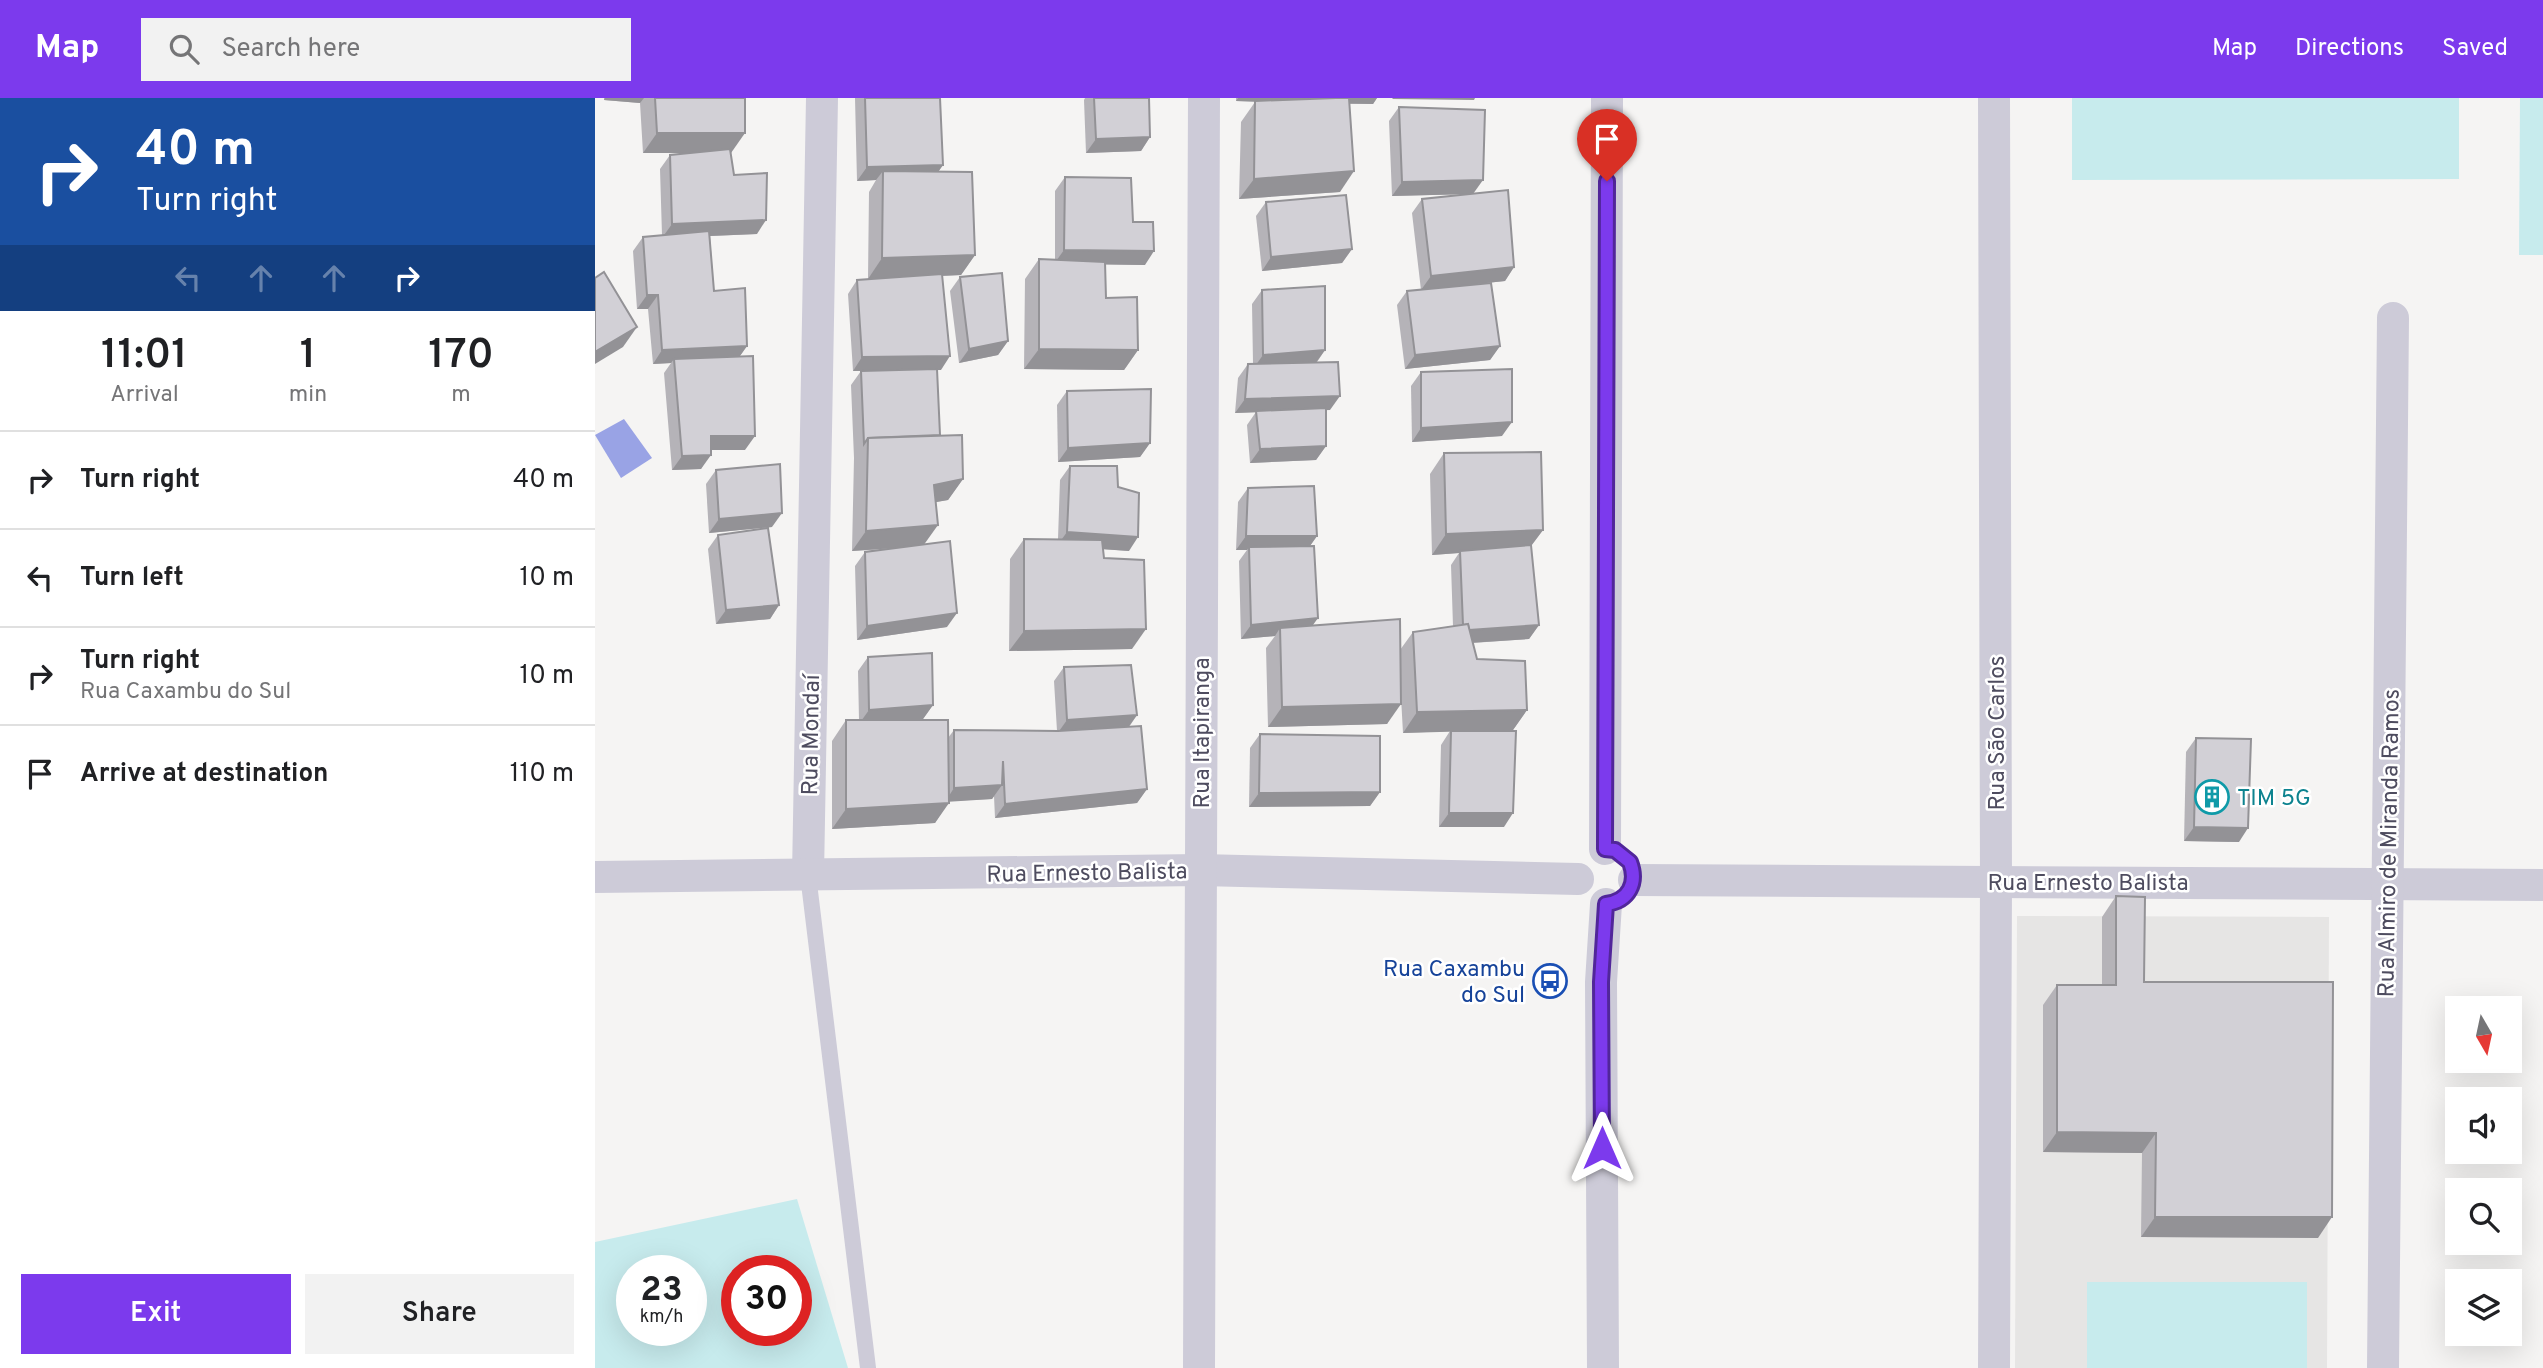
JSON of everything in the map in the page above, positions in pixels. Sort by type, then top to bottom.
[{"type":"street","name":"Rua Mondaí","points":[[808,875],[822,98]]},
{"type":"street","name":"Rua Itapiranga","points":[[1199,1368],[1204,98]]},
{"type":"street","points":[[1605,849],[1607,98]]},
{"type":"street","name":"Rua São Carlos","points":[[1994,98],[1994,1368]]},
{"type":"street","name":"Rua Almiro de Miranda Ramos","points":[[2383,1368],[2393,318]]},
{"type":"street","points":[[1605,849],[1615,850],[1630,862],[1634,880],[1627,895],[1606,904],[1587,897],[1578,879],[1582,862],[1588,855],[1605,849]]},
{"type":"street","name":"Rua Ernesto Balista","points":[[595,877],[1201,870],[1578,879]]},
{"type":"street","name":"Rua Ernesto Balista","points":[[1634,880],[2543,885]]},
{"type":"street","points":[[1603,1368],[1601,982],[1606,904]]},
{"type":"lane","name":"Rua Mondaí","points":[[808,875],[868,1368]]},
{"type":"shaded area","points":[[2072,98],[2459,98],[2459,179],[2072,180]]},
{"type":"shaded area","points":[[2520,98],[2543,98],[2543,255],[2519,255]]},
{"type":"shaded area","points":[[2017,916],[2329,917],[2327,1368],[2015,1368]]},
{"type":"shaded area","points":[[797,1199],[848,1368],[595,1368],[595,1242]]},
{"type":"shaded area","points":[[2087,1282],[2307,1282],[2307,1368],[2087,1368]]},
{"type":"water","points":[[624,419],[652,458],[621,478],[595,435]]},
{"type":"building","points":[[655,98],[745,98],[745,133],[657,133]]},
{"type":"building","points":[[865,98],[940,98],[943,165],[867,167]]},
{"type":"building","points":[[1094,98],[1149,98],[1150,137],[1096,139]]},
{"type":"building","points":[[1349,98],[1354,171],[1254,179],[1255,101]]},
{"type":"building","points":[[1399,107],[1485,110],[1483,180],[1402,182]]},
{"type":"building","points":[[730,149],[734,175],[767,173],[766,220],[672,224],[670,155]]},
{"type":"building","points":[[883,171],[972,172],[975,255],[882,258]]},
{"type":"building","points":[[1065,177],[1131,178],[1133,222],[1153,222],[1154,251],[1064,250]]},
{"type":"building","points":[[1508,190],[1514,267],[1431,276],[1422,199]]},
{"type":"building","points":[[1346,195],[1352,249],[1271,257],[1266,202]]},
{"type":"building","points":[[709,231],[714,291],[745,288],[747,346],[662,350],[658,295],[647,295],[643,237]]},
{"type":"building","points":[[1039,259],[1105,262],[1106,298],[1137,297],[1138,350],[1039,349]]},
{"type":"building","points":[[604,272],[637,327],[595,352],[595,278]]},
{"type":"building","points":[[1002,273],[1008,341],[969,349],[960,277]]},
{"type":"building","points":[[942,274],[950,356],[862,357],[857,280]]},
{"type":"building","points":[[1491,283],[1500,346],[1415,355],[1407,291]]},
{"type":"building","points":[[1325,286],[1325,350],[1263,355],[1262,290]]},
{"type":"building","points":[[753,356],[755,436],[711,436],[711,455],[682,456],[674,359]]},
{"type":"building","points":[[1338,362],[1340,396],[1245,399],[1248,364]]},
{"type":"building","points":[[937,369],[940,435],[868,438],[864,444],[861,371]]},
{"type":"building","points":[[1512,369],[1512,422],[1421,428],[1421,372]]},
{"type":"building","points":[[1151,389],[1150,443],[1068,448],[1067,391]]},
{"type":"building","points":[[1326,408],[1326,446],[1260,449],[1256,411]]},
{"type":"building","points":[[962,435],[963,479],[934,485],[938,525],[866,531],[868,438]]},
{"type":"building","points":[[1541,452],[1543,530],[1446,534],[1444,453]]},
{"type":"building","points":[[780,464],[782,513],[719,519],[716,470]]},
{"type":"building","points":[[1070,466],[1117,466],[1118,487],[1139,493],[1138,537],[1067,532]]},
{"type":"building","points":[[1314,486],[1317,536],[1246,536],[1248,488]]},
{"type":"building","points":[[768,528],[779,605],[726,610],[718,535]]},
{"type":"building","points":[[1024,539],[1102,540],[1104,558],[1144,560],[1146,629],[1024,631]]},
{"type":"building","points":[[950,541],[957,613],[867,626],[865,552]]},
{"type":"building","points":[[1531,545],[1539,625],[1469,630],[1468,624],[1463,625],[1460,551]]},
{"type":"building","points":[[1314,546],[1318,618],[1251,625],[1249,547]]},
{"type":"building","points":[[1400,619],[1401,704],[1282,707],[1280,628]]},
{"type":"building","points":[[1468,624],[1477,659],[1525,661],[1527,710],[1417,712],[1413,632]]},
{"type":"building","points":[[932,653],[933,705],[869,710],[868,657]]},
{"type":"building","points":[[1131,665],[1137,715],[1067,720],[1064,667]]},
{"type":"building","points":[[846,720],[948,720],[949,803],[846,809]]},
{"type":"building","points":[[1141,726],[1147,789],[1005,804],[1003,761],[1002,785],[954,788],[954,730],[1058,731]]},
{"type":"building","points":[[1451,731],[1516,731],[1513,813],[1449,813]]},
{"type":"building","points":[[1260,734],[1380,736],[1380,792],[1259,793]]},
{"type":"building","name":"TIM 5G","points":[[2196,738],[2251,739],[2248,828],[2194,827]]},
{"type":"building","points":[[2116,896],[2145,897],[2144,982],[2333,982],[2332,1217],[2155,1217],[2156,1133],[2057,1132],[2057,985],[2116,985]]},
{"type":"place","name":"TIM 5G","points":[[2212,797]]},
{"type":"place","name":"Rua Caxambu do Sul","points":[[1550,981]]},
{"type":"route","points":[[1602,1148],[1601,982],[1606,904],[1621,900],[1627,895],[1634,880],[1630,862],[1615,850],[1605,849],[1607,181]]}]
